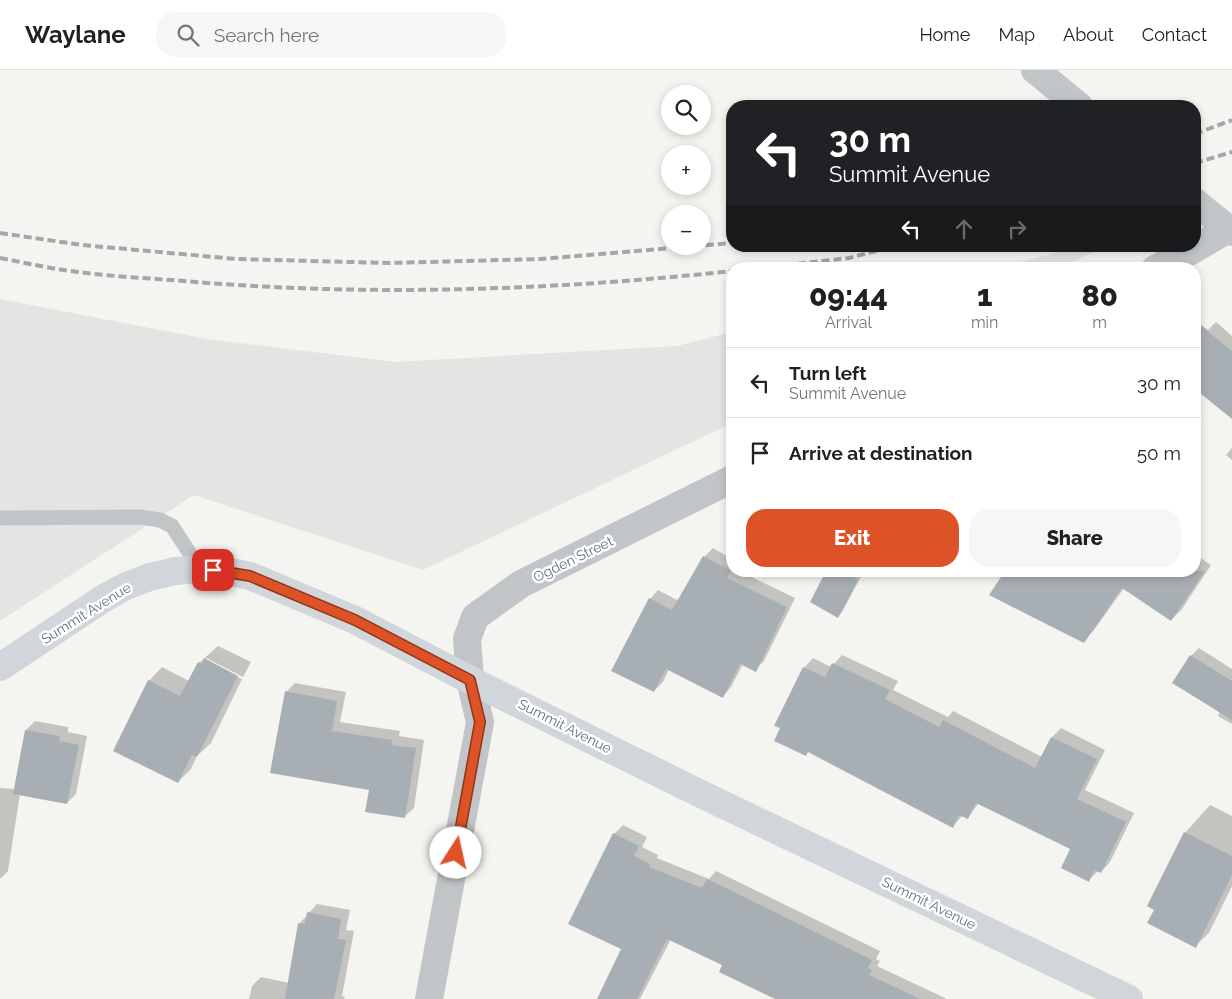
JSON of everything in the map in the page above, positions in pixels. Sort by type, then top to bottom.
[{"type":"street","points":[[1035,70],[1072,100]]},
{"type":"street","points":[[1201,207],[1230,231],[1201,246]]},
{"type":"street","points":[[1169,262],[1189,252]]},
{"type":"street","name":"Ogden Street","points":[[429,999],[480,722],[470,680],[467,639],[475,617],[521,584],[726,482]]},
{"type":"street","name":"Summit Avenue","points":[[0,668],[83,614],[104,598],[150,576],[200,569],[226,571],[250,576],[355,620],[470,680],[701,794],[1129,999]]},
{"type":"lane","points":[[0,518],[140,517],[160,520],[172,526],[200,569]]},
{"type":"shaded area","points":[[1060,252],[1093,252],[1072,262],[1020,262]]},
{"type":"shaded area","points":[[0,299],[207,339],[395,362],[677,346],[726,334],[726,426],[423,570],[194,495],[0,621]]},
{"type":"building","points":[[1201,326],[1232,351],[1232,419],[1201,394]]},
{"type":"building","points":[[703,556],[726,568],[727,578],[787,607],[756,672],[740,664],[723,698],[666,669],[654,692],[611,671],[649,598],[672,610]]},
{"type":"building","points":[[823,577],[852,577],[858,580],[838,618],[810,602]]},
{"type":"building","points":[[1001,577],[1201,577],[1171,621],[1122,588],[1084,643],[989,595]]},
{"type":"building","points":[[1190,655],[1232,681],[1232,720],[1172,683]]},
{"type":"building","points":[[204,658],[238,676],[197,757],[192,755],[178,783],[113,751],[148,680],[180,696],[198,662],[202,664]]},
{"type":"building","points":[[832,663],[890,690],[885,699],[939,727],[943,720],[1035,768],[1051,737],[1097,759],[1077,799],[1126,822],[1101,873],[1094,870],[1089,882],[1061,868],[1070,849],[976,803],[968,819],[959,815],[953,828],[808,752],[806,756],[774,741],[780,728],[774,726],[803,667],[825,677]]},
{"type":"building","points":[[285,691],[337,701],[332,731],[392,740],[391,745],[416,748],[405,818],[365,812],[369,790],[270,773]]},
{"type":"building","points":[[25,730],[60,736],[59,741],[79,745],[67,804],[13,794]]},
{"type":"building","points":[[1184,832],[1232,856],[1232,875],[1196,948],[1147,923],[1154,910],[1147,906]]},
{"type":"building","points":[[613,833],[639,846],[634,856],[650,864],[649,867],[702,888],[707,879],[732,891],[872,960],[868,968],[872,970],[869,975],[920,999],[775,999],[719,972],[722,965],[667,939],[637,999],[597,999],[621,949],[568,924]]},
{"type":"building","points":[[307,912],[341,919],[338,939],[346,940],[334,999],[285,999],[298,923],[305,924]]},
{"type":"railway","points":[[1201,132],[1232,120]]},
{"type":"railway","points":[[1201,161],[1232,152]]},
{"type":"railway","points":[[0,233],[82,245],[236,259],[389,263],[541,259],[726,244]]},
{"type":"railway","points":[[813,262],[849,258],[872,252]]},
{"type":"railway","points":[[0,258],[49,268],[101,275],[312,289],[382,290],[523,287],[662,278],[726,272]]},
{"type":"route","points":[[213,570],[250,576],[355,620],[470,680],[480,722],[456,853]]}]
